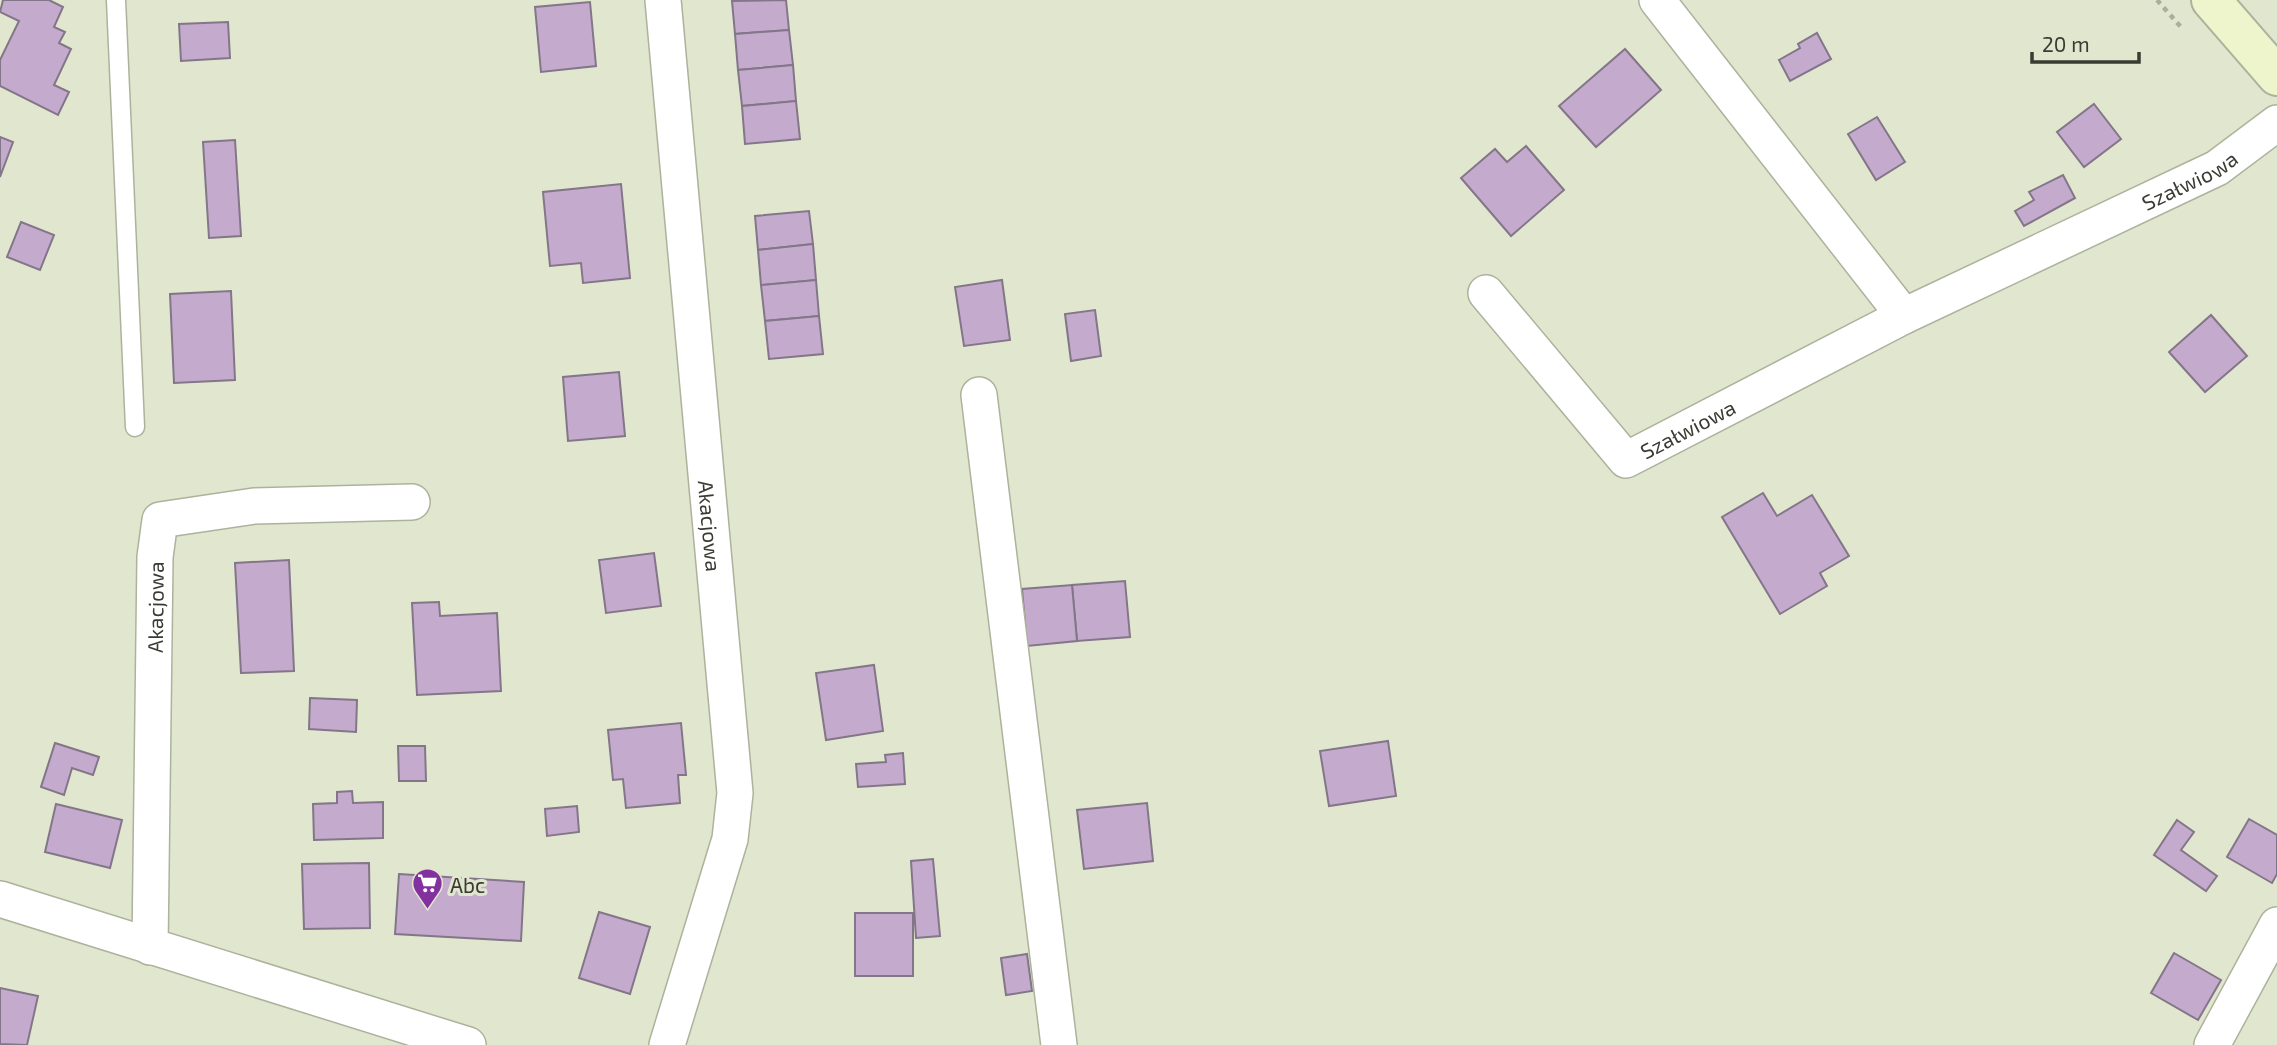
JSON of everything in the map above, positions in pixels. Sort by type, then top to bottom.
[{"type":"main road","points":[[2211,0],[2277,76]]},
{"type":"street","name":"Akacjowa","points":[[663,0],[735,793],[730,839],[667,1045]]},
{"type":"street","points":[[1657,0],[1905,316]]},
{"type":"street","name":"Szałwiowa","points":[[1486,292],[1626,460],[1905,316],[2217,168],[2277,123]]},
{"type":"street","points":[[979,395],[1059,1045]]},
{"type":"street","name":"Akacjowa","points":[[150,947],[155,557],[160,520],[254,506],[412,502]]},
{"type":"street","points":[[0,899],[150,947],[406,1036],[468,1045]]},
{"type":"street","points":[[2212,1045],[2277,925]]},
{"type":"lane","points":[[116,0],[135,427]]},
{"type":"building","points":[[3,0],[49,0],[63,7],[54,27],[65,32],[59,43],[71,49],[54,85],[69,92],[58,115],[0,86],[0,60],[19,21],[0,12]]},
{"type":"building","points":[[786,0],[789,30],[735,34],[732,1]]},
{"type":"building","points":[[590,2],[596,66],[541,72],[535,7]]},
{"type":"building","points":[[228,22],[230,58],[181,61],[179,24]]},
{"type":"building","points":[[789,30],[793,65],[738,70],[735,34]]},
{"type":"building","points":[[1817,33],[1831,59],[1790,81],[1779,60],[1800,48],[1798,44]]},
{"type":"building","points":[[1625,49],[1661,90],[1596,147],[1559,106]]},
{"type":"building","points":[[793,65],[796,101],[742,106],[738,70]]},
{"type":"building","points":[[796,101],[800,139],[745,144],[742,106]]},
{"type":"building","points":[[2094,104],[2121,139],[2084,167],[2057,132]]},
{"type":"building","points":[[1877,117],[1905,162],[1876,180],[1848,134]]},
{"type":"building","points":[[0,137],[13,142],[0,177]]},
{"type":"building","points":[[235,140],[241,236],[209,238],[203,142]]},
{"type":"building","points":[[1526,146],[1564,190],[1511,236],[1461,178],[1495,149],[1507,162]]},
{"type":"building","points":[[2063,175],[2075,198],[2024,226],[2015,211],[2034,200],[2029,192]]},
{"type":"building","points":[[621,184],[630,278],[583,283],[581,263],[550,266],[543,192]]},
{"type":"building","points":[[809,211],[813,244],[758,250],[755,216]]},
{"type":"building","points":[[21,222],[54,235],[40,270],[7,257]]},
{"type":"building","points":[[813,244],[816,280],[761,285],[758,250]]},
{"type":"building","points":[[816,280],[819,316],[765,321],[761,285]]},
{"type":"building","points":[[1002,280],[1010,340],[964,346],[955,287]]},
{"type":"building","points":[[231,291],[235,380],[174,383],[170,294]]},
{"type":"building","points":[[1095,310],[1101,356],[1071,361],[1065,314]]},
{"type":"building","points":[[2211,315],[2247,356],[2205,392],[2169,352]]},
{"type":"building","points":[[819,316],[823,354],[769,359],[765,321]]},
{"type":"building","points":[[619,372],[625,436],[568,441],[563,377]]},
{"type":"building","points":[[1763,493],[1777,516],[1812,495],[1849,556],[1820,573],[1827,586],[1780,614],[1722,517]]},
{"type":"building","points":[[654,553],[661,606],[606,613],[599,560]]},
{"type":"building","points":[[289,560],[294,671],[241,673],[235,563]]},
{"type":"building","points":[[1125,581],[1130,637],[1077,641],[1072,585]]},
{"type":"building","points":[[1072,585],[1077,641],[1027,646],[1022,589]]},
{"type":"building","points":[[439,602],[440,616],[497,613],[501,691],[417,695],[412,603]]},
{"type":"building","points":[[874,665],[883,731],[826,740],[816,673]]},
{"type":"building","points":[[310,698],[357,700],[356,732],[309,729]]},
{"type":"building","points":[[681,723],[686,775],[678,775],[680,803],[626,808],[623,779],[613,780],[608,730]]},
{"type":"building","points":[[1388,741],[1396,796],[1329,806],[1320,751]]},
{"type":"building","points":[[55,743],[99,757],[93,775],[72,768],[64,795],[41,787]]},
{"type":"building","points":[[398,746],[425,746],[426,781],[399,781]]},
{"type":"building","points":[[903,753],[905,784],[858,787],[856,764],[886,762],[885,755]]},
{"type":"building","points":[[352,791],[353,803],[383,802],[383,838],[314,840],[313,804],[337,803],[337,792]]},
{"type":"building","points":[[1147,803],[1153,861],[1084,869],[1077,810]]},
{"type":"building","points":[[56,804],[122,820],[110,868],[45,852]]},
{"type":"building","points":[[577,806],[579,832],[547,836],[545,809]]},
{"type":"building","points":[[2249,819],[2277,835],[2277,874],[2272,883],[2227,857]]},
{"type":"building","points":[[2177,820],[2194,832],[2181,850],[2217,876],[2206,891],[2154,855]]},
{"type":"building","points":[[933,859],[940,936],[916,938],[911,861]]},
{"type":"building","points":[[369,863],[370,928],[304,929],[302,864]]},
{"type":"building","points":[[399,874],[524,882],[521,941],[395,934]]},
{"type":"building","points":[[599,912],[650,927],[630,994],[579,978]]},
{"type":"building","points":[[855,913],[913,913],[913,976],[855,976]]},
{"type":"building","points":[[2174,953],[2221,980],[2198,1020],[2151,993]]},
{"type":"building","points":[[1027,954],[1032,991],[1006,995],[1001,958]]},
{"type":"building","points":[[0,988],[38,996],[27,1045],[0,1044]]},
{"type":"place","name":"Abc","points":[[427,911]]}]
